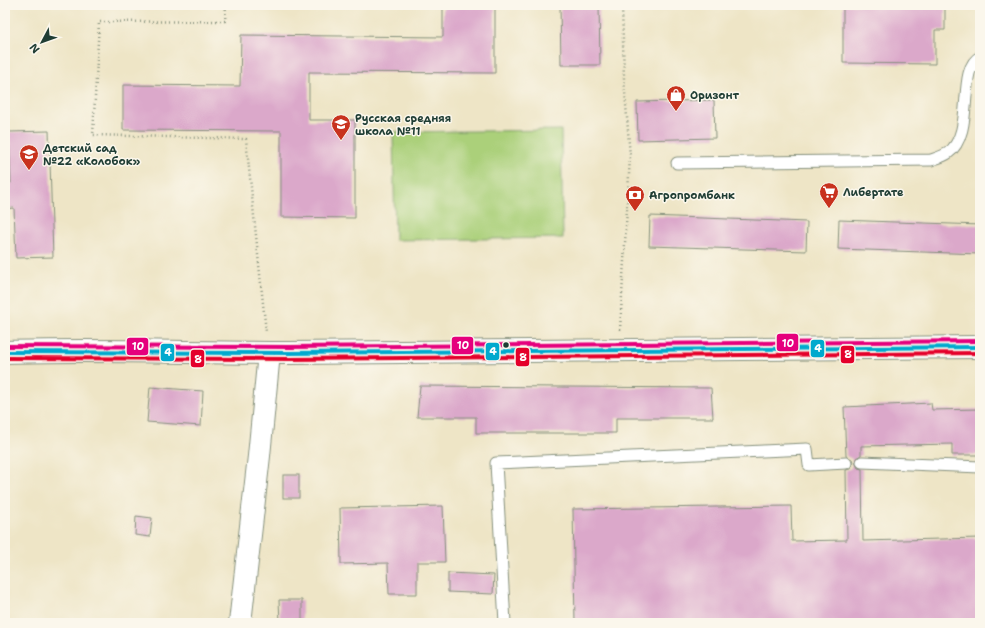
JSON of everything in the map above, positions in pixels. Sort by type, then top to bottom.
[{"type":"street","points":[[5,352],[74,350],[268,353],[980,347]]},
{"type":"street","points":[[240,623],[260,456],[268,353]]},
{"type":"lane","points":[[677,163],[931,160],[948,153],[957,144],[963,125],[970,68],[980,57]]},
{"type":"lane","points":[[505,623],[496,463],[807,449],[809,465],[846,463]]},
{"type":"lane","points":[[862,462],[980,467]]},
{"type":"path","points":[[226,5],[225,21],[98,22],[94,135],[246,139],[268,353]]},
{"type":"path","points":[[619,351],[630,157],[624,78],[622,5]]},
{"type":"green space","points":[[561,130],[563,238],[395,240],[393,132]]},
{"type":"building","points":[[443,5],[495,5],[495,73],[309,72],[309,120],[355,120],[355,218],[281,217],[281,131],[123,130],[123,85],[240,86],[241,35],[443,37]]},
{"type":"building","points":[[560,5],[599,5],[600,65],[561,65]]},
{"type":"building","points":[[843,5],[945,5],[945,30],[935,30],[935,64],[843,63]]},
{"type":"building","name":"Оризонт","points":[[714,100],[715,138],[638,140],[637,102]]},
{"type":"building","points":[[49,131],[53,257],[16,258],[14,208],[5,209],[5,183],[11,183],[9,132]]},
{"type":"building","points":[[650,216],[807,222],[806,251],[649,246]]},
{"type":"building","points":[[839,220],[980,225],[980,254],[838,249]]},
{"type":"building","points":[[420,386],[711,388],[713,418],[616,418],[616,433],[476,433],[476,417],[417,417]]},
{"type":"building","points":[[150,387],[203,391],[201,426],[147,422]]},
{"type":"building","points":[[931,403],[932,410],[980,409],[980,455],[952,455],[952,444],[861,446],[861,455],[856,458],[855,462],[858,468],[862,469],[863,541],[980,538],[980,623],[575,623],[573,509],[791,506],[792,541],[847,540],[846,470],[850,469],[853,463],[852,459],[846,456],[844,407]]},
{"type":"building","points":[[283,475],[299,475],[299,498],[283,498]]},
{"type":"building","points":[[443,506],[445,562],[417,562],[417,594],[389,594],[388,563],[341,564],[340,508]]},
{"type":"building","points":[[136,516],[152,518],[150,537],[135,535]]},
{"type":"building","points":[[448,573],[494,575],[493,594],[448,592]]},
{"type":"building","points":[[279,600],[302,600],[302,623],[280,623]]},
{"type":"transit line","name":"10","points":[[5,346],[289,347],[980,341]]},
{"type":"transit line","name":"4","points":[[5,352],[289,353],[980,347]]},
{"type":"transit line","name":"8","points":[[5,358],[289,359],[980,353]]},
{"type":"place","name":"Оризонт","points":[[676,112]]},
{"type":"place","name":"Русская средняя школа №11","points":[[341,141]]},
{"type":"place","name":"Детский сад №22 «Колобок»","points":[[29,171]]},
{"type":"place","name":"Либертате","points":[[829,209]]},
{"type":"place","name":"Агропромбанк","points":[[635,212]]}]
